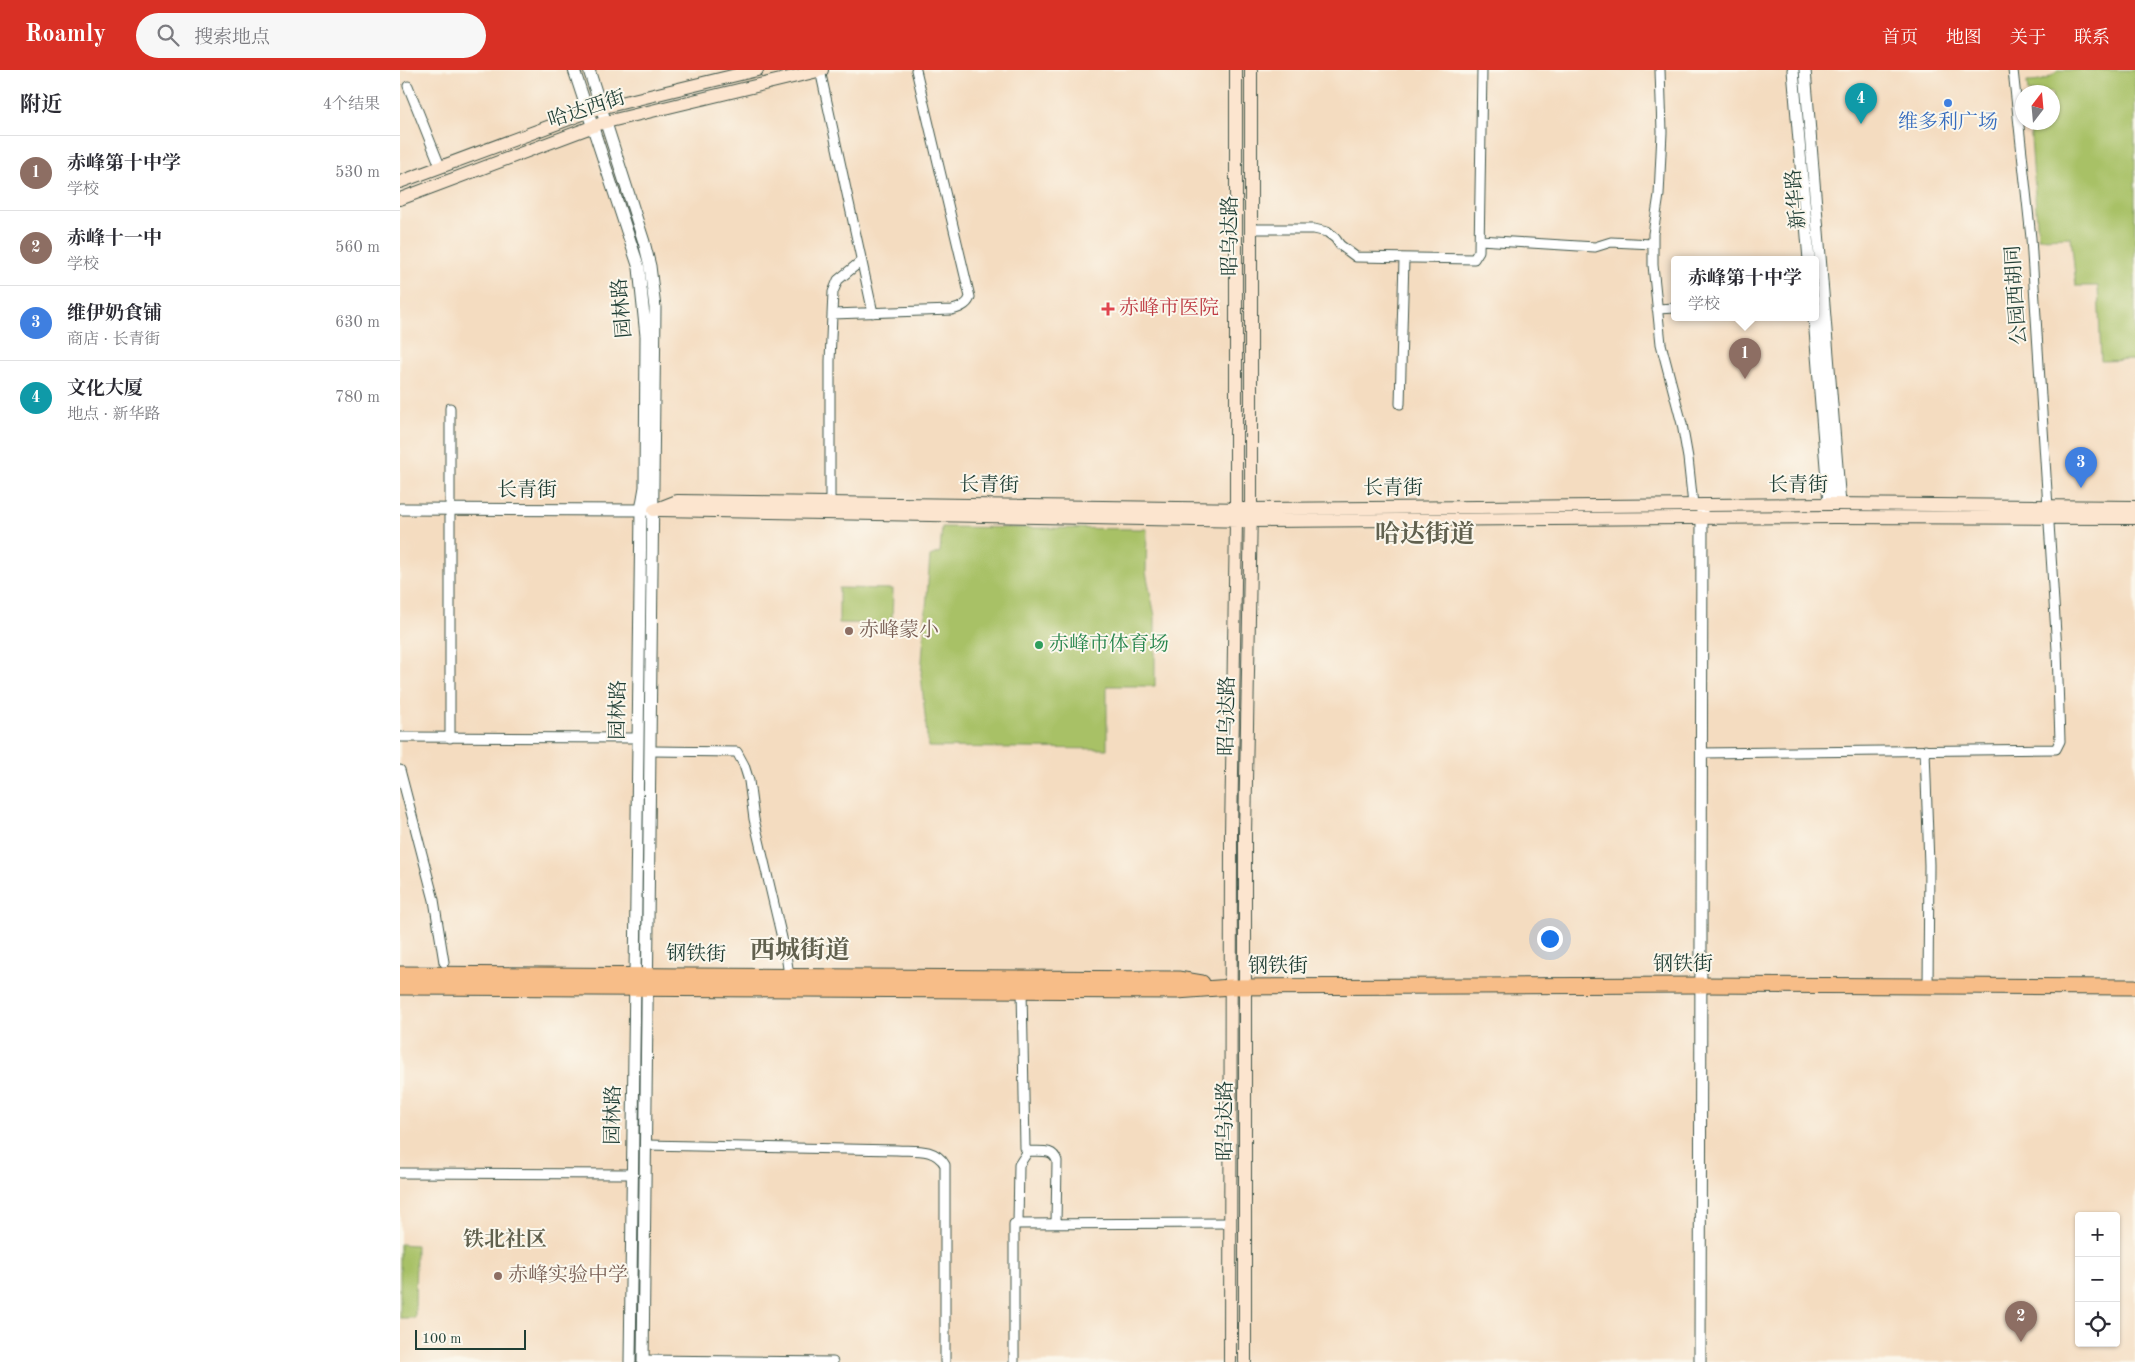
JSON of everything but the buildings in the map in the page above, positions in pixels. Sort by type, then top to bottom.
[{"type":"highway","name":"钢铁街","points":[[400,974],[1022,990],[1178,991],[1238,987],[1701,985],[2135,986]]},
{"type":"highway","name":"钢铁街","points":[[400,987],[789,976],[1178,979],[1238,987]]},
{"type":"main road","name":"哈达西街","points":[[400,182],[588,112],[730,73],[757,70]]},
{"type":"main road","name":"哈达西街","points":[[400,199],[606,122],[821,70]]},
{"type":"main road","name":"昭乌达路","points":[[1236,70],[1236,515],[1231,835],[1238,987],[1245,1362]]},
{"type":"main road","name":"昭乌达路","points":[[1230,1362],[1231,1223],[1238,987],[1245,835],[1251,515],[1251,70]]},
{"type":"main road","name":"长青街","points":[[654,510],[677,501],[830,503],[1236,515]]},
{"type":"main road","name":"长青街","points":[[1699,509],[1835,504],[2048,512],[2135,518]]},
{"type":"main road","name":"长青街","points":[[654,510],[1251,515],[1699,509],[2048,512],[2135,506]]},
{"type":"street","name":"园林路","points":[[574,70],[633,245],[642,284],[646,345],[637,738],[646,1145],[644,1361]]},
{"type":"street","name":"园林路","points":[[589,70],[644,242],[653,286],[656,338],[651,751],[632,1174],[630,1362]]},
{"type":"street","points":[[821,70],[874,313]]},
{"type":"street","points":[[832,314],[952,310],[969,302],[970,297],[916,70]]},
{"type":"street","points":[[1250,229],[1314,229],[1327,232],[1356,257],[1404,259],[1474,258],[1479,251],[1480,240],[1482,70]]},
{"type":"street","points":[[1660,70],[1662,132],[1653,244],[1661,344],[1682,424],[1699,509],[1702,753],[1700,1362]]},
{"type":"street","name":"新华路","points":[[1794,70],[1809,256]]},
{"type":"street","name":"新华路","points":[[1805,70],[1818,256]]},
{"type":"street","name":"公园西胡同","points":[[1925,750],[2056,749],[2060,740],[2057,650],[2031,238],[2013,70]]},
{"type":"street","points":[[408,86],[440,166]]},
{"type":"street","points":[[1480,240],[1595,247],[1611,242],[1653,244]]},
{"type":"street","points":[[830,503],[830,361],[833,292],[838,280],[860,262],[861,258]]},
{"type":"street","points":[[1400,404],[1404,259]]},
{"type":"street","name":"新华路","points":[[1819,273],[1835,504]]},
{"type":"street","points":[[1658,309],[1671,308]]},
{"type":"street","points":[[1814,321],[1835,504]]},
{"type":"street","points":[[450,408],[450,738]]},
{"type":"street","name":"长青街","points":[[400,509],[654,510]]},
{"type":"street","points":[[400,737],[637,738]]},
{"type":"street","points":[[1702,753],[1925,750],[1929,865],[1928,986]]},
{"type":"street","points":[[651,751],[737,752],[749,781],[754,819],[786,955],[789,976]]},
{"type":"street","points":[[400,770],[434,900],[444,962]]},
{"type":"street","points":[[1022,990],[1026,1148],[1028,1151]]},
{"type":"street","points":[[646,1145],[897,1150],[932,1152],[940,1155],[945,1164],[945,1362]]},
{"type":"street","points":[[1028,1151],[1051,1152],[1055,1155],[1057,1162],[1056,1224]]},
{"type":"street","points":[[1018,1224],[1019,1165],[1028,1151]]},
{"type":"street","points":[[400,1173],[632,1174]]},
{"type":"street","points":[[1014,1362],[1014,1224],[1231,1223]]},
{"type":"street","points":[[644,1361],[833,1362]]},
{"type":"green space","points":[[2058,70],[2135,70],[2135,360],[2101,361],[2098,286],[2076,286],[2071,237],[2038,238],[2030,130],[2060,130],[2060,85],[2027,85],[2027,82],[2044,80]]},
{"type":"green space","name":"赤峰市体育场","points":[[942,527],[1147,529],[1146,572],[1155,616],[1155,686],[1107,686],[1107,749],[928,747],[921,674],[930,556],[940,552]]},
{"type":"green space","points":[[839,588],[893,589],[892,624],[839,623]]},
{"type":"green space","points":[[400,1244],[416,1245],[415,1318],[400,1318]]},
{"type":"place","name":"维多利广场","points":[[1948,103]]},
{"type":"place","name":"文化大厦","points":[[1861,124]]},
{"type":"place","name":"赤峰市医院","points":[[1108,309]]},
{"type":"place","name":"赤峰第十中学","points":[[1745,379]]},
{"type":"place","name":"维伊奶食铺","points":[[2081,488]]},
{"type":"place","name":"赤峰蒙小","points":[[849,631]]},
{"type":"place","name":"赤峰市体育场","points":[[1039,645]]},
{"type":"place","name":"赤峰实验中学","points":[[498,1276]]},
{"type":"place","name":"赤峰十一中","points":[[2021,1342]]},
{"type":"district","name":"哈达街道","points":[[1425,535]]},
{"type":"district","name":"西城街道","points":[[800,951]]},
{"type":"district","name":"铁北社区","points":[[505,1240]]}]
